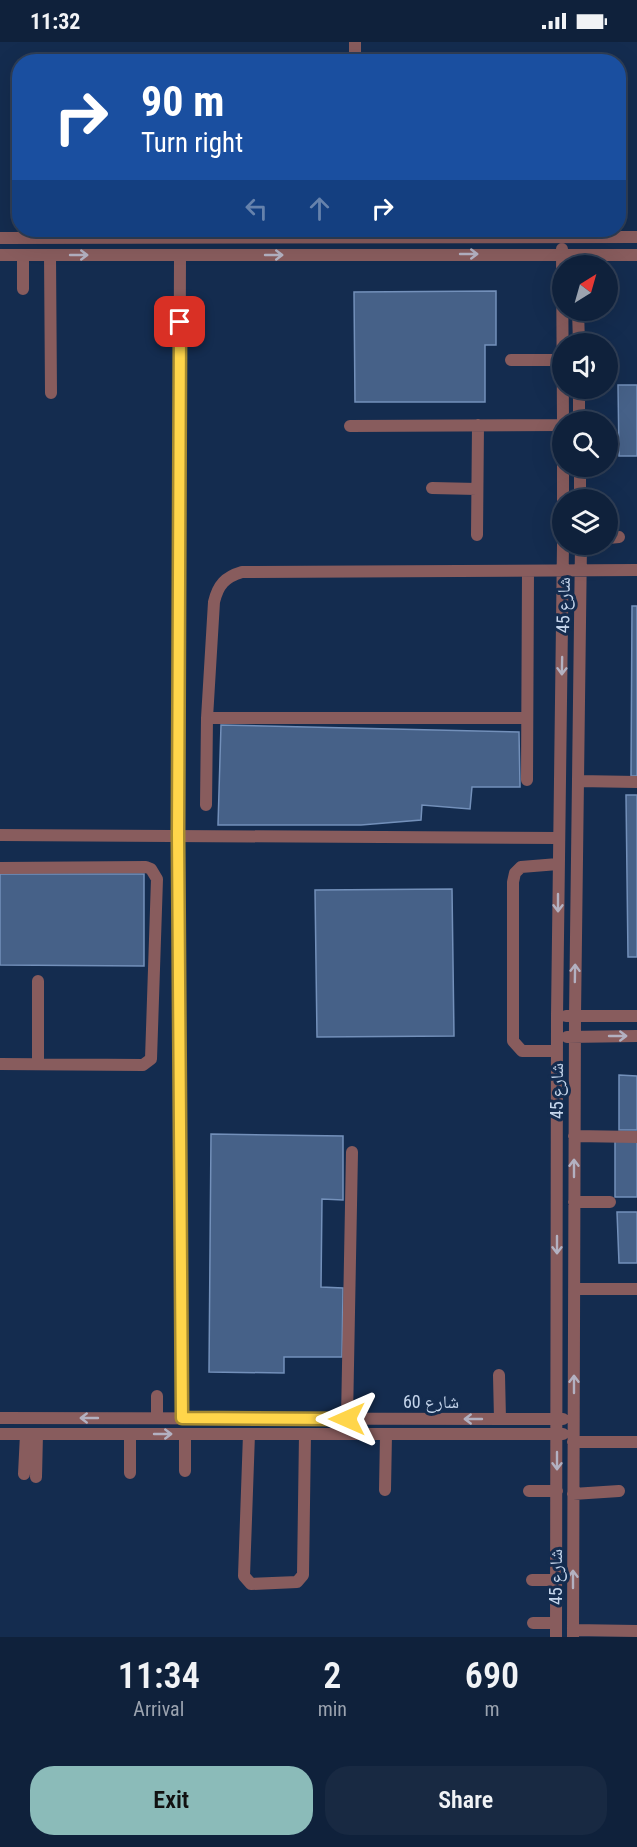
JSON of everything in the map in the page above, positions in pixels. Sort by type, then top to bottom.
[{"type":"street","points":[[0,238],[18,237]]},
{"type":"street","points":[[165,255],[167,237]]},
{"type":"street","points":[[562,237],[562,333]]},
{"type":"street","points":[[578,255],[578,237],[637,237]]},
{"type":"street","points":[[0,255],[562,254]]},
{"type":"street","points":[[23,255],[23,289]]},
{"type":"street","points":[[50,255],[51,393]]},
{"type":"street","points":[[180,255],[178,835],[182,1418]]},
{"type":"street","points":[[618,257],[637,255]]},
{"type":"street","points":[[511,360],[552,360]]},
{"type":"street","points":[[350,426],[552,423]]},
{"type":"street","points":[[477,535],[478,425]]},
{"type":"street","points":[[432,488],[477,489]]},
{"type":"street","name":"شارع 45","points":[[556,1637],[558,838],[563,555]]},
{"type":"street","name":"شارع 45","points":[[573,1634],[574,1016],[580,555]]},
{"type":"street","points":[[206,805],[207,718],[214,602],[216,591],[231,575],[242,572],[637,570]]},
{"type":"street","points":[[527,780],[525,718],[528,571]]},
{"type":"street","points":[[207,718],[525,718]]},
{"type":"street","points":[[578,781],[637,782]]},
{"type":"street","points":[[0,835],[558,838]]},
{"type":"street","points":[[557,1051],[522,1051],[513,1041],[513,878],[525,865],[558,864]]},
{"type":"street","points":[[0,868],[146,867],[155,873],[157,879],[151,1059],[143,1065],[0,1064]]},
{"type":"street","points":[[38,981],[38,1064]]},
{"type":"street","points":[[557,1016],[637,1016]]},
{"type":"street","points":[[557,1036],[637,1036]]},
{"type":"street","points":[[574,1136],[637,1137]]},
{"type":"street","points":[[347,1419],[352,1152]]},
{"type":"street","points":[[574,1202],[610,1202]]},
{"type":"street","points":[[574,1289],[637,1289]]},
{"type":"street","points":[[499,1375],[500,1419]]},
{"type":"street","points":[[157,1396],[157,1418]]},
{"type":"street","name":"شارع 60","points":[[0,1418],[574,1419]]},
{"type":"street","points":[[120,1418],[125,1434],[130,1473]]},
{"type":"street","name":"شارع 60","points":[[0,1434],[557,1434],[574,1438],[637,1442]]},
{"type":"street","points":[[30,1475],[32,1434]]},
{"type":"street","points":[[185,1434],[185,1471]]},
{"type":"street","points":[[249,1434],[244,1576],[251,1584],[297,1582],[303,1575],[305,1434]]},
{"type":"street","points":[[385,1490],[386,1434]]},
{"type":"street","points":[[529,1491],[557,1491]]},
{"type":"street","points":[[573,1494],[619,1491]]},
{"type":"street","points":[[532,1580],[556,1580]]},
{"type":"street","points":[[533,1623],[556,1623]]},
{"type":"street","points":[[573,1634],[620,1634],[637,1631]]},
{"type":"building","points":[[496,291],[496,345],[485,345],[485,402],[355,402],[354,292]]},
{"type":"building","points":[[618,385],[637,385],[637,456],[619,456]]},
{"type":"building","points":[[632,606],[637,606],[637,776],[631,776]]},
{"type":"building","points":[[221,725],[519,732],[520,787],[472,787],[470,809],[422,805],[421,820],[361,825],[218,825]]},
{"type":"building","points":[[626,795],[637,795],[637,957],[628,957]]},
{"type":"building","points":[[0,874],[144,874],[144,966],[0,965]]},
{"type":"building","points":[[452,889],[454,1036],[317,1037],[315,890]]},
{"type":"building","points":[[619,1075],[637,1076],[637,1130],[619,1130]]},
{"type":"building","points":[[211,1134],[343,1136],[343,1200],[322,1199],[321,1287],[343,1288],[342,1357],[284,1357],[284,1373],[209,1372]]},
{"type":"building","points":[[615,1140],[637,1140],[637,1197],[615,1197]]},
{"type":"building","points":[[617,1212],[637,1212],[637,1263],[619,1263]]},
{"type":"route","points":[[180,322],[178,835],[182,1418],[347,1419]]}]
